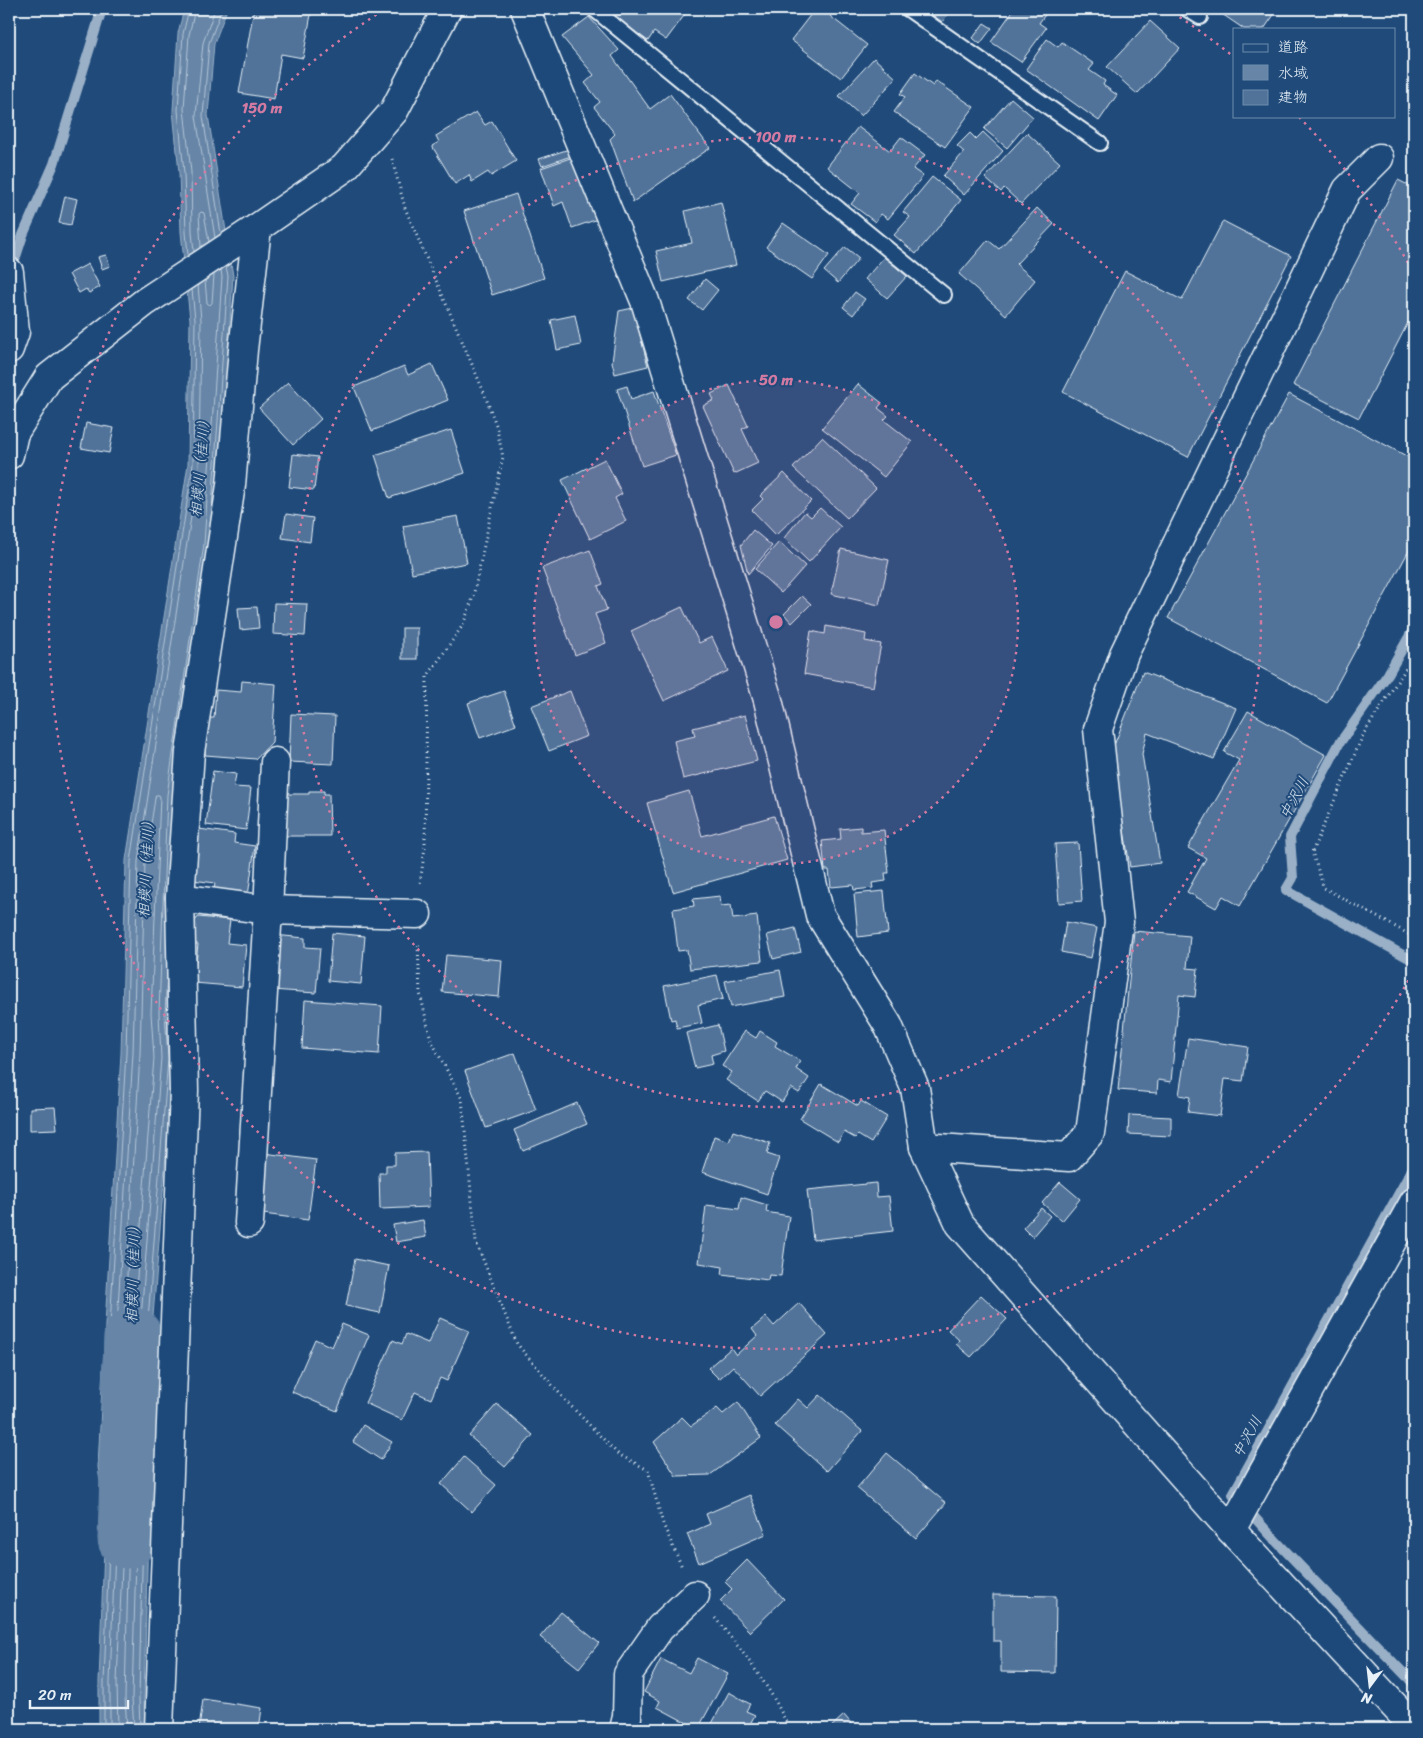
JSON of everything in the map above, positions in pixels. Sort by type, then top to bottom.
[{"type":"street","points":[[9,455],[14,433],[49,377],[145,302],[344,168],[394,111],[447,9]]},
{"type":"street","points":[[525,9],[645,301],[768,700],[820,915],[888,1025],[915,1088],[924,1147],[960,1224],[1231,1530],[1414,1727]]},
{"type":"street","points":[[924,1147],[1069,1157],[1090,1134],[1119,922],[1098,729],[1124,654],[1347,190],[1379,158]]},
{"type":"street","points":[[159,1729],[184,1091],[180,898],[190,752],[231,485],[243,350],[248,234]]},
{"type":"street","points":[[9,272],[15,332],[9,348]]},
{"type":"street","points":[[250,1223],[275,762]]},
{"type":"street","points":[[180,898],[268,910],[416,914]]},
{"type":"street","points":[[1231,1530],[1414,1202]]},
{"type":"street","points":[[624,1729],[627,1717],[628,1674],[660,1628],[695,1595]]},
{"type":"lane","points":[[594,9],[944,295]]},
{"type":"lane","points":[[908,9],[1100,143]]},
{"type":"lane","points":[[1187,9],[1200,17]]},
{"type":"path","points":[[394,111],[388,146],[404,208],[483,390],[496,426],[503,457],[473,597],[462,625],[427,678],[425,847],[416,914],[420,993],[431,1040],[462,1099],[476,1242],[517,1344],[566,1401],[618,1454],[648,1470],[663,1524],[692,1591],[744,1652],[781,1710],[789,1729]]},
{"type":"path","points":[[1414,656],[1364,733],[1312,852],[1324,888],[1414,938]]},
{"type":"water","points":[[184,9],[227,9],[214,44],[208,115],[233,276],[215,545],[146,1403],[128,1419],[125,1457],[140,1462],[139,1470],[149,1484],[145,1729],[99,1729],[105,1521],[98,1467],[121,1053],[126,860],[188,464],[190,320],[181,232],[179,173],[173,110],[178,33]]},
{"type":"building","points":[[254,9],[312,9],[303,58],[281,54],[274,99],[239,93]]},
{"type":"building","points":[[604,9],[689,9],[666,40],[654,32],[648,41]]},
{"type":"building","points":[[815,9],[835,9],[830,16],[867,45],[841,78],[791,40]]},
{"type":"building","points":[[924,9],[952,9],[942,22]]},
{"type":"building","points":[[1014,9],[1042,9],[1047,12],[1039,23],[1046,28],[1021,62],[991,42]]},
{"type":"building","points":[[1221,9],[1278,9],[1265,28],[1243,28],[1219,12]]},
{"type":"building","points":[[589,17],[619,50],[612,56],[650,109],[670,94],[710,148],[633,202],[610,139],[615,134],[594,107],[600,102],[585,83],[594,75],[562,37]]},
{"type":"building","points":[[1150,21],[1180,48],[1137,94],[1107,67]]},
{"type":"building","points":[[984,23],[992,28],[980,44],[973,38]]},
{"type":"building","points":[[1047,39],[1058,47],[1062,42],[1094,64],[1089,70],[1105,81],[1103,85],[1117,95],[1099,121],[1026,69]]},
{"type":"building","points":[[874,58],[896,78],[861,116],[839,96]]},
{"type":"building","points":[[915,73],[933,86],[936,81],[974,107],[945,147],[894,112],[905,97],[900,94]]},
{"type":"building","points":[[1011,98],[1033,117],[1007,148],[984,129]]},
{"type":"building","points":[[476,112],[485,125],[492,121],[516,161],[491,176],[488,172],[472,182],[469,175],[455,184],[432,146],[439,142],[436,136]]},
{"type":"building","points":[[858,127],[890,151],[901,137],[925,155],[913,169],[923,176],[888,219],[881,214],[875,222],[851,204],[860,193],[827,167]]},
{"type":"building","points":[[983,132],[1003,151],[964,195],[943,176],[964,152],[957,146],[970,133],[976,139]]},
{"type":"building","points":[[1027,133],[1060,163],[1021,204],[1004,188],[1001,192],[985,178]]},
{"type":"building","points":[[572,148],[574,155],[542,166],[539,159]]},
{"type":"building","points":[[576,156],[598,219],[572,228],[563,202],[554,206],[541,168]]},
{"type":"building","points":[[932,177],[961,200],[916,254],[894,235],[910,217],[903,212]]},
{"type":"building","points":[[1398,180],[1414,188],[1414,311],[1359,418],[1293,385]]},
{"type":"building","points":[[516,194],[544,278],[492,295],[464,211]]},
{"type":"building","points":[[65,196],[77,199],[71,225],[59,223]]},
{"type":"building","points":[[721,202],[736,265],[663,282],[656,251],[692,243],[685,211]]},
{"type":"building","points":[[1037,208],[1054,224],[1016,264],[1035,280],[1006,315],[959,274],[988,240],[999,249]]},
{"type":"building","points":[[1223,221],[1291,256],[1188,457],[1063,392],[1125,271],[1182,300]]},
{"type":"building","points":[[783,223],[829,255],[812,279],[766,247]]},
{"type":"building","points":[[845,247],[859,258],[838,283],[824,271]]},
{"type":"building","points":[[106,255],[110,266],[102,269],[98,257]]},
{"type":"building","points":[[884,257],[907,276],[887,298],[865,279]]},
{"type":"building","points":[[88,264],[100,287],[89,293],[86,289],[79,293],[69,274]]},
{"type":"building","points":[[705,279],[718,290],[702,310],[689,300]]},
{"type":"building","points":[[855,292],[865,299],[853,315],[843,307]]},
{"type":"building","points":[[633,308],[648,366],[615,374],[612,362],[619,311]]},
{"type":"building","points":[[575,315],[581,345],[557,350],[551,320]]},
{"type":"building","points":[[432,364],[448,400],[372,431],[354,387],[404,366],[408,375]]},
{"type":"building","points":[[288,382],[321,419],[293,445],[259,408]]},
{"type":"building","points":[[858,384],[882,403],[878,408],[888,416],[884,420],[912,442],[884,477],[822,428]]},
{"type":"building","points":[[729,385],[748,426],[742,429],[758,463],[734,474],[703,406],[714,400],[711,394]]},
{"type":"building","points":[[627,386],[631,399],[654,391],[676,455],[642,466],[617,389]]},
{"type":"building","points":[[1289,394],[1414,460],[1414,541],[1327,703],[1168,618]]},
{"type":"building","points":[[86,423],[114,428],[109,453],[81,448]]},
{"type":"building","points":[[451,430],[465,473],[389,498],[375,455]]},
{"type":"building","points":[[822,437],[876,488],[847,518],[793,468]]},
{"type":"building","points":[[293,454],[318,457],[314,490],[289,487]]},
{"type":"building","points":[[605,459],[622,494],[615,498],[626,521],[590,539],[562,480]]},
{"type":"building","points":[[784,473],[811,501],[776,535],[752,510],[763,499],[760,496]]},
{"type":"building","points":[[820,508],[841,527],[809,562],[784,538],[805,512],[811,517]]},
{"type":"building","points":[[286,514],[313,518],[310,542],[282,538]]},
{"type":"building","points":[[458,516],[467,563],[412,573],[403,526]]},
{"type":"building","points":[[753,530],[772,546],[748,574],[741,545]]},
{"type":"building","points":[[779,542],[805,566],[781,593],[755,569]]},
{"type":"building","points":[[841,549],[889,560],[879,605],[831,594]]},
{"type":"building","points":[[590,550],[603,584],[598,586],[607,610],[595,614],[606,643],[575,655],[542,568]]},
{"type":"building","points":[[802,596],[811,604],[792,623],[784,614]]},
{"type":"building","points":[[274,603],[307,604],[305,636],[273,634]]},
{"type":"building","points":[[257,607],[259,628],[240,630],[238,608]]},
{"type":"building","points":[[682,607],[699,643],[712,637],[728,671],[664,701],[631,631]]},
{"type":"building","points":[[826,626],[866,634],[865,641],[881,644],[873,687],[804,674],[811,631],[825,634]]},
{"type":"building","points":[[402,628],[417,628],[417,659],[402,659]]},
{"type":"building","points":[[1143,672],[1236,708],[1214,759],[1147,733],[1142,754],[1160,863],[1130,867],[1113,762],[1113,748]]},
{"type":"building","points":[[242,681],[276,684],[272,742],[256,759],[205,755],[207,718],[214,718],[216,690],[241,692]]},
{"type":"building","points":[[504,691],[516,725],[480,738],[468,703]]},
{"type":"building","points":[[570,691],[587,736],[549,751],[531,706]]},
{"type":"building","points":[[1248,711],[1326,755],[1240,906],[1223,896],[1216,908],[1187,892],[1206,858],[1188,848],[1239,760],[1224,752]]},
{"type":"building","points":[[291,714],[335,716],[333,764],[289,762]]},
{"type":"building","points":[[745,715],[757,761],[683,779],[674,741],[695,736],[693,728]]},
{"type":"building","points":[[213,771],[236,774],[234,787],[251,788],[246,830],[206,825]]},
{"type":"building","points":[[309,791],[324,791],[324,794],[329,794],[330,836],[283,836],[283,794],[309,794]]},
{"type":"building","points":[[689,791],[702,836],[774,816],[787,860],[673,892],[647,803]]},
{"type":"building","points":[[861,827],[861,832],[884,830],[889,873],[885,873],[886,881],[872,883],[873,888],[854,890],[853,885],[831,887],[829,870],[825,870],[822,841],[841,839],[840,829]]},
{"type":"building","points":[[199,829],[235,834],[234,843],[255,846],[248,896],[214,891],[215,883],[193,880]]},
{"type":"building","points":[[1078,843],[1082,901],[1059,903],[1055,844]]},
{"type":"building","points":[[884,891],[888,933],[858,937],[854,894]]},
{"type":"building","points":[[720,896],[721,906],[731,905],[733,919],[757,916],[762,961],[690,969],[687,950],[678,951],[673,909],[694,906],[693,899]]},
{"type":"building","points":[[198,917],[230,920],[227,943],[246,945],[242,987],[194,983],[198,944],[191,944],[193,924]]},
{"type":"building","points":[[1066,922],[1097,928],[1091,958],[1061,952]]},
{"type":"building","points":[[795,928],[801,952],[773,959],[767,935]]},
{"type":"building","points":[[1134,931],[1190,936],[1187,968],[1198,969],[1195,997],[1179,995],[1171,1082],[1158,1080],[1157,1093],[1118,1090]]},
{"type":"building","points":[[332,933],[365,936],[361,984],[328,981]]},
{"type":"building","points":[[274,935],[305,938],[305,947],[320,948],[316,993],[271,990]]},
{"type":"building","points":[[446,955],[502,960],[499,997],[442,992]]},
{"type":"building","points":[[780,970],[785,997],[731,1007],[725,981]]},
{"type":"building","points":[[717,975],[723,999],[698,1005],[702,1023],[677,1028],[675,1019],[671,1020],[664,986]]},
{"type":"building","points":[[305,1000],[382,1006],[379,1054],[302,1048]]},
{"type":"building","points":[[718,1025],[724,1051],[711,1055],[713,1064],[695,1068],[686,1033]]},
{"type":"building","points":[[745,1031],[756,1038],[760,1031],[777,1042],[775,1046],[800,1061],[796,1069],[809,1078],[799,1093],[791,1088],[782,1102],[765,1091],[758,1101],[726,1080],[732,1072],[722,1066]]},
{"type":"building","points":[[1188,1038],[1248,1047],[1243,1081],[1225,1079],[1220,1116],[1188,1112],[1190,1097],[1179,1095]]},
{"type":"building","points":[[515,1053],[536,1110],[486,1128],[465,1071]]},
{"type":"building","points":[[821,1084],[858,1106],[861,1101],[887,1117],[871,1143],[858,1135],[855,1138],[844,1132],[838,1142],[800,1119]]},
{"type":"building","points":[[577,1103],[587,1124],[523,1151],[514,1130]]},
{"type":"building","points":[[55,1107],[57,1129],[30,1130],[30,1108]]},
{"type":"building","points":[[1129,1115],[1171,1117],[1171,1136],[1128,1134]]},
{"type":"building","points":[[733,1131],[770,1143],[767,1154],[779,1158],[767,1194],[702,1172],[714,1136],[729,1141]]},
{"type":"building","points":[[427,1152],[429,1207],[380,1209],[379,1173],[386,1173],[386,1165],[395,1165],[395,1153]]},
{"type":"building","points":[[264,1153],[316,1160],[308,1220],[256,1213]]},
{"type":"building","points":[[1060,1182],[1080,1199],[1062,1221],[1042,1203]]},
{"type":"building","points":[[876,1183],[877,1197],[889,1196],[893,1231],[813,1240],[807,1190]]},
{"type":"building","points":[[741,1197],[767,1205],[766,1212],[789,1216],[781,1276],[769,1275],[768,1280],[722,1274],[723,1267],[699,1263],[706,1205],[739,1209]]},
{"type":"building","points":[[1041,1208],[1050,1216],[1032,1237],[1023,1228]]},
{"type":"building","points":[[423,1220],[426,1237],[396,1242],[393,1225]]},
{"type":"building","points":[[355,1259],[389,1266],[380,1313],[346,1306]]},
{"type":"building","points":[[981,1295],[1007,1319],[971,1357],[956,1344],[959,1340],[948,1330]]},
{"type":"building","points":[[799,1303],[827,1335],[760,1396],[733,1366],[719,1379],[708,1368],[731,1348],[736,1355],[757,1336],[752,1329],[766,1317],[774,1326]]},
{"type":"building","points":[[440,1318],[469,1331],[447,1381],[440,1378],[431,1399],[415,1392],[402,1420],[365,1403],[393,1340],[402,1344],[406,1334],[428,1343]]},
{"type":"building","points":[[342,1324],[369,1335],[337,1411],[292,1392],[315,1339],[332,1347]]},
{"type":"building","points":[[820,1395],[862,1431],[827,1471],[775,1425],[798,1399],[808,1408]]},
{"type":"building","points":[[738,1402],[761,1438],[710,1475],[676,1476],[654,1442],[682,1417],[691,1426],[717,1408],[723,1414]]},
{"type":"building","points":[[497,1404],[533,1435],[505,1467],[469,1436]]},
{"type":"building","points":[[363,1425],[392,1442],[381,1460],[353,1442]]},
{"type":"building","points":[[887,1453],[946,1503],[916,1538],[857,1488]]},
{"type":"building","points":[[464,1457],[496,1485],[472,1512],[441,1484]]},
{"type":"building","points":[[750,1495],[766,1534],[699,1563],[687,1534],[710,1524],[706,1514]]},
{"type":"building","points":[[747,1560],[784,1599],[750,1632],[720,1601],[732,1589],[725,1582]]},
{"type":"building","points":[[993,1595],[1056,1596],[1055,1673],[1001,1672],[1001,1641],[993,1641]]},
{"type":"building","points":[[561,1612],[599,1643],[579,1668],[540,1637]]},
{"type":"building","points":[[697,1658],[728,1674],[698,1729],[657,1707],[660,1701],[644,1692],[661,1659],[689,1673]]},
{"type":"building","points":[[729,1692],[750,1704],[746,1711],[755,1715],[751,1722],[762,1729],[709,1729]]},
{"type":"building","points":[[203,1699],[262,1708],[259,1729],[199,1729]]},
{"type":"building","points":[[844,1715],[856,1729],[829,1729]]},
{"type":"waterway","points":[[11,272],[23,235],[54,164],[102,9]]},
{"type":"waterway","name":"中沢川","points":[[1414,628],[1388,674],[1339,744],[1290,837],[1293,878],[1286,890],[1414,961]]},
{"type":"waterway","name":"中沢川","points":[[1414,1166],[1233,1494],[1414,1684]]},
{"type":"waterway","name":"相模川（桂川）","points":[[127,1539],[133,1337]]}]
